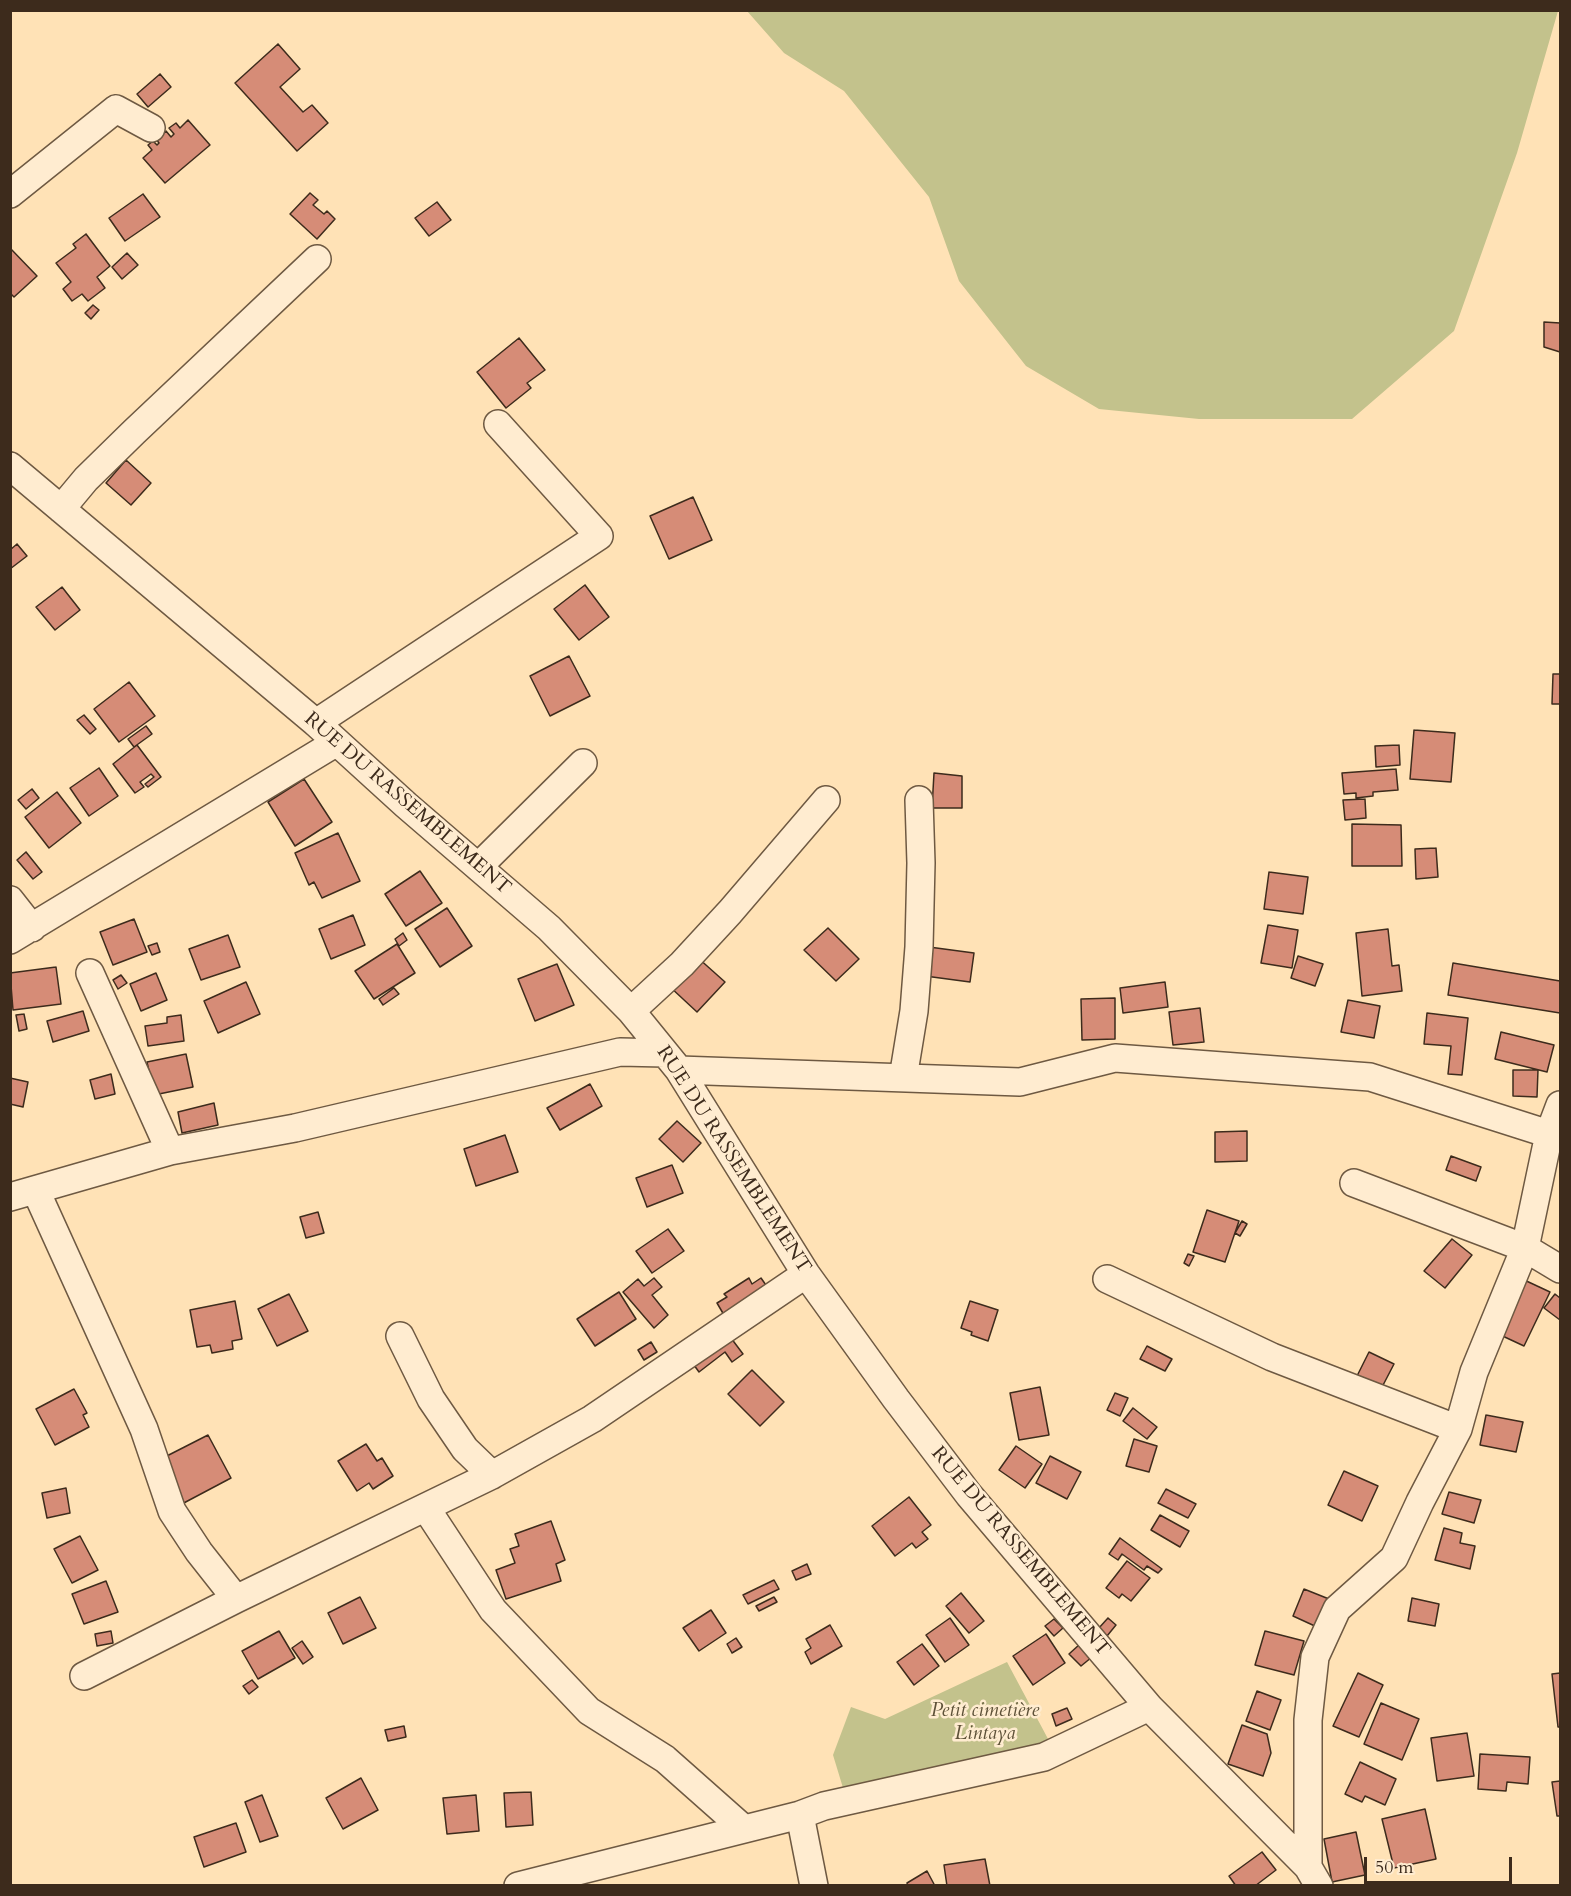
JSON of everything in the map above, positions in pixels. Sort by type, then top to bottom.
[{"type":"street","points":[[10,194],[116,109],[151,128]]},
{"type":"street","points":[[61,509],[86,479],[134,432],[317,259]]},
{"type":"street","points":[[316,723],[599,536],[498,424]]},
{"type":"street","name":"RUE DU RASSEMBLEMENT","points":[[10,466],[316,723],[406,805],[549,928],[631,1011],[672,1061],[806,1274],[969,1495],[1149,1707],[1314,1876]]},
{"type":"street","points":[[10,900],[21,934],[337,742]]},
{"type":"street","points":[[478,867],[583,764]]},
{"type":"street","points":[[631,1011],[682,964],[722,921],[826,800]]},
{"type":"street","points":[[903,1078],[914,1011],[919,947],[921,863],[919,800]]},
{"type":"street","points":[[90,973],[170,1151]]},
{"type":"street","points":[[236,1599],[199,1552],[172,1511],[144,1429],[23,1194],[170,1151],[295,1128],[620,1052],[672,1061],[903,1078],[1020,1082],[1115,1058],[1370,1077],[1549,1134]]},
{"type":"street","points":[[1314,1876],[1308,1720],[1315,1657],[1337,1609],[1394,1558],[1458,1429],[1474,1372],[1525,1248],[1549,1134],[1560,1105]]},
{"type":"street","points":[[1354,1184],[1525,1248],[1560,1269]]},
{"type":"street","points":[[84,1676],[236,1599],[492,1475],[592,1419],[806,1274]]},
{"type":"street","points":[[1107,1279],[1272,1357],[1458,1429]]},
{"type":"street","points":[[400,1336],[437,1408],[465,1449],[492,1475]]},
{"type":"street","points":[[426,1508],[493,1610],[589,1711],[665,1759],[744,1829]]},
{"type":"street","points":[[518,1886],[569,1879],[800,1815],[824,1806],[1044,1757],[1149,1707]]},
{"type":"street","points":[[800,1815],[814,1886]]},
{"type":"green space","points":[[747,11],[1558,11],[1517,153],[1454,331],[1352,419],[1199,419],[1099,409],[1026,366],[959,281],[929,197],[844,91],[784,53]]},
{"type":"green space","name":"Petit cimetière Lintaya","points":[[1007,1662],[1055,1752],[847,1801],[833,1755],[851,1707],[885,1719]]},
{"type":"building","points":[[278,44],[300,69],[280,87],[303,112],[312,105],[328,123],[297,151],[235,83]]},
{"type":"building","points":[[160,74],[171,87],[148,107],[137,94]]},
{"type":"building","points":[[188,120],[210,145],[165,183],[143,158],[152,150],[148,145],[153,141],[157,145],[159,143],[156,139],[166,131],[171,137],[174,134],[169,128],[176,123],[180,128]]},
{"type":"building","points":[[310,193],[318,200],[313,205],[324,214],[327,211],[335,219],[317,239],[290,214]]},
{"type":"building","points":[[143,194],[160,217],[125,241],[109,218]]},
{"type":"building","points":[[437,202],[451,220],[429,236],[415,218]]},
{"type":"building","points":[[86,234],[110,266],[97,277],[105,288],[88,301],[82,294],[72,301],[63,289],[71,282],[56,263],[76,248],[73,244]]},
{"type":"building","points":[[10,248],[37,276],[14,297],[10,293]]},
{"type":"building","points":[[127,253],[138,265],[122,279],[112,267]]},
{"type":"building","points":[[93,305],[99,310],[91,319],[85,313]]},
{"type":"building","points":[[1544,322],[1560,323],[1560,352],[1544,347]]},
{"type":"building","points":[[519,338],[545,370],[527,383],[531,388],[506,408],[477,372]]},
{"type":"building","points":[[126,460],[151,483],[131,505],[106,483]]},
{"type":"building","points":[[693,497],[712,540],[669,559],[650,516]]},
{"type":"building","points":[[17,544],[27,556],[10,569],[10,550]]},
{"type":"building","points":[[585,585],[609,617],[579,640],[554,609]]},
{"type":"building","points":[[62,587],[80,610],[55,630],[36,607]]},
{"type":"building","points":[[569,656],[590,696],[550,716],[530,676]]},
{"type":"building","points":[[1553,674],[1560,674],[1560,704],[1552,704]]},
{"type":"building","points":[[129,682],[155,716],[119,742],[94,709]]},
{"type":"building","points":[[84,715],[96,729],[90,734],[77,720]]},
{"type":"building","points":[[146,726],[152,734],[134,747],[128,739]]},
{"type":"building","points":[[1414,730],[1455,733],[1451,782],[1410,779]]},
{"type":"building","points":[[137,745],[161,777],[148,787],[145,784],[154,777],[151,774],[140,782],[144,787],[135,793],[113,764]]},
{"type":"building","points":[[1399,745],[1400,765],[1376,767],[1375,746]]},
{"type":"building","points":[[99,768],[118,796],[89,816],[70,788]]},
{"type":"building","points":[[1396,769],[1398,790],[1373,792],[1373,796],[1356,798],[1356,793],[1344,794],[1342,773]]},
{"type":"building","points":[[934,773],[962,776],[962,808],[932,808]]},
{"type":"building","points":[[304,779],[332,822],[295,846],[268,802]]},
{"type":"building","points":[[32,789],[39,798],[26,809],[18,800]]},
{"type":"building","points":[[57,792],[81,823],[49,848],[25,817]]},
{"type":"building","points":[[1365,799],[1366,818],[1345,820],[1343,800]]},
{"type":"building","points":[[1352,824],[1401,825],[1402,866],[1352,866]]},
{"type":"building","points":[[338,833],[360,881],[322,898],[314,882],[309,885],[295,853]]},
{"type":"building","points":[[1436,848],[1438,877],[1416,879],[1415,849]]},
{"type":"building","points":[[26,852],[42,872],[33,879],[17,860]]},
{"type":"building","points":[[420,871],[442,903],[406,926],[385,894]]},
{"type":"building","points":[[1269,872],[1308,877],[1303,914],[1264,909]]},
{"type":"building","points":[[447,908],[472,946],[440,967],[415,929]]},
{"type":"building","points":[[353,915],[365,945],[331,959],[319,929]]},
{"type":"building","points":[[134,919],[147,952],[113,965],[100,932]]},
{"type":"building","points":[[1268,925],[1298,930],[1292,968],[1261,963]]},
{"type":"building","points":[[828,928],[859,959],[836,981],[804,950]]},
{"type":"building","points":[[1388,929],[1392,966],[1399,965],[1402,991],[1362,996],[1356,933]]},
{"type":"building","points":[[403,933],[407,940],[399,946],[395,939]]},
{"type":"building","points":[[228,935],[240,967],[201,980],[189,949]]},
{"type":"building","points":[[157,943],[160,952],[152,955],[148,946]]},
{"type":"building","points":[[397,944],[415,973],[374,999],[355,971]]},
{"type":"building","points":[[929,947],[974,953],[970,982],[925,976]]},
{"type":"building","points":[[1298,956],[1323,964],[1315,986],[1291,978]]},
{"type":"building","points":[[697,957],[725,982],[697,1012],[669,986]]},
{"type":"building","points":[[1453,963],[1560,981],[1560,1013],[1448,995]]},
{"type":"building","points":[[557,964],[574,1005],[535,1021],[518,979]]},
{"type":"building","points":[[56,967],[61,1004],[13,1010],[10,973]]},
{"type":"building","points":[[156,973],[167,1000],[141,1011],[130,984]]},
{"type":"building","points":[[121,975],[127,983],[118,989],[113,980]]},
{"type":"building","points":[[246,982],[260,1014],[218,1033],[204,1001]]},
{"type":"building","points":[[1165,982],[1168,1007],[1123,1013],[1120,988]]},
{"type":"building","points":[[394,988],[399,994],[383,1005],[379,999]]},
{"type":"building","points":[[1115,998],[1115,1039],[1082,1040],[1081,999]]},
{"type":"building","points":[[1348,1000],[1380,1006],[1374,1038],[1341,1032]]},
{"type":"building","points":[[1200,1008],[1204,1042],[1173,1045],[1169,1012]]},
{"type":"building","points":[[83,1011],[89,1031],[53,1042],[47,1021]]},
{"type":"building","points":[[1427,1013],[1468,1018],[1462,1075],[1448,1074],[1451,1046],[1424,1044]]},
{"type":"building","points":[[24,1014],[27,1029],[19,1031],[16,1015]]},
{"type":"building","points":[[181,1015],[184,1041],[148,1046],[145,1026],[167,1023],[167,1017]]},
{"type":"building","points":[[1501,1032],[1554,1045],[1547,1072],[1495,1059]]},
{"type":"building","points":[[186,1054],[193,1087],[154,1095],[147,1062]]},
{"type":"building","points":[[1513,1070],[1538,1070],[1537,1097],[1513,1096]]},
{"type":"building","points":[[111,1074],[115,1094],[95,1099],[90,1080]]},
{"type":"building","points":[[10,1078],[28,1082],[23,1107],[10,1104]]},
{"type":"building","points":[[590,1084],[602,1106],[560,1130],[547,1108]]},
{"type":"building","points":[[214,1103],[218,1125],[182,1133],[178,1112]]},
{"type":"building","points":[[677,1121],[701,1143],[683,1162],[659,1139]]},
{"type":"building","points":[[1247,1131],[1247,1161],[1215,1162],[1215,1132]]},
{"type":"building","points":[[505,1135],[518,1172],[476,1186],[464,1149]]},
{"type":"building","points":[[1451,1156],[1481,1167],[1476,1181],[1446,1170]]},
{"type":"building","points":[[672,1165],[683,1193],[647,1207],[636,1178]]},
{"type":"building","points":[[1207,1210],[1239,1221],[1225,1262],[1193,1252]]},
{"type":"building","points":[[318,1212],[324,1233],[306,1238],[300,1217]]},
{"type":"building","points":[[1242,1221],[1247,1224],[1240,1236],[1235,1233]]},
{"type":"building","points":[[668,1229],[684,1251],[652,1273],[636,1251]]},
{"type":"building","points":[[1452,1239],[1472,1255],[1445,1288],[1424,1271]]},
{"type":"building","points":[[1188,1254],[1194,1256],[1189,1266],[1184,1263]]},
{"type":"building","points":[[654,1278],[662,1287],[652,1295],[668,1315],[654,1328],[623,1292],[638,1279],[644,1286]]},
{"type":"building","points":[[749,1278],[752,1284],[761,1278],[768,1288],[724,1315],[717,1303],[727,1297],[724,1294]]},
{"type":"building","points":[[1520,1278],[1550,1292],[1524,1346],[1494,1332]]},
{"type":"building","points":[[619,1292],[636,1319],[595,1346],[577,1319]]},
{"type":"building","points":[[289,1294],[308,1331],[277,1346],[258,1309]]},
{"type":"building","points":[[1555,1294],[1560,1298],[1560,1320],[1544,1308]]},
{"type":"building","points":[[235,1301],[242,1339],[232,1341],[233,1349],[212,1353],[210,1345],[197,1347],[190,1310]]},
{"type":"building","points":[[970,1301],[998,1310],[988,1341],[971,1335],[972,1332],[961,1328]]},
{"type":"building","points":[[728,1334],[743,1354],[732,1362],[725,1352],[699,1372],[691,1361]]},
{"type":"building","points":[[651,1342],[657,1352],[644,1360],[638,1350]]},
{"type":"building","points":[[1147,1346],[1172,1359],[1165,1371],[1140,1359]]},
{"type":"building","points":[[1369,1352],[1394,1364],[1380,1391],[1356,1378]]},
{"type":"building","points":[[752,1370],[784,1402],[760,1426],[728,1394]]},
{"type":"building","points":[[1040,1387],[1049,1435],[1019,1440],[1010,1393]]},
{"type":"building","points":[[74,1389],[87,1413],[83,1415],[89,1427],[55,1445],[36,1409]]},
{"type":"building","points":[[1115,1393],[1128,1398],[1120,1416],[1107,1410]]},
{"type":"building","points":[[1133,1408],[1157,1427],[1147,1439],[1123,1421]]},
{"type":"building","points":[[1486,1415],[1523,1422],[1516,1452],[1480,1445]]},
{"type":"building","points":[[208,1435],[231,1478],[180,1505],[157,1461]]},
{"type":"building","points":[[1134,1439],[1157,1446],[1149,1472],[1126,1466]]},
{"type":"building","points":[[366,1444],[377,1461],[382,1458],[393,1476],[373,1489],[369,1483],[357,1491],[338,1461]]},
{"type":"building","points":[[1016,1446],[1042,1464],[1025,1488],[999,1470]]},
{"type":"building","points":[[1050,1456],[1081,1472],[1067,1499],[1036,1483]]},
{"type":"building","points":[[1344,1471],[1378,1486],[1362,1521],[1328,1505]]},
{"type":"building","points":[[66,1488],[70,1513],[47,1518],[42,1493]]},
{"type":"building","points":[[1166,1489],[1196,1504],[1188,1518],[1158,1503]]},
{"type":"building","points":[[1449,1492],[1481,1500],[1474,1523],[1442,1514]]},
{"type":"building","points":[[909,1497],[931,1525],[922,1532],[928,1539],[916,1548],[912,1543],[895,1556],[872,1526]]},
{"type":"building","points":[[1160,1515],[1189,1531],[1180,1547],[1151,1530]]},
{"type":"building","points":[[551,1521],[565,1560],[556,1564],[561,1581],[506,1599],[496,1570],[515,1563],[510,1549],[519,1546],[515,1534]]},
{"type":"building","points":[[1444,1528],[1462,1533],[1460,1543],[1475,1546],[1470,1569],[1435,1560]]},
{"type":"building","points":[[80,1536],[98,1570],[72,1583],[54,1549]]},
{"type":"building","points":[[1120,1538],[1162,1569],[1158,1573],[1147,1566],[1144,1570],[1122,1554],[1118,1560],[1109,1554]]},
{"type":"building","points":[[1127,1561],[1150,1578],[1131,1601],[1122,1594],[1119,1598],[1106,1588]]},
{"type":"building","points":[[807,1564],[811,1574],[796,1580],[792,1571]]},
{"type":"building","points":[[774,1580],[779,1589],[748,1604],[743,1595]]},
{"type":"building","points":[[106,1581],[118,1612],[84,1624],[72,1594]]},
{"type":"building","points":[[1304,1589],[1329,1599],[1317,1627],[1293,1616]]},
{"type":"building","points":[[961,1593],[984,1621],[969,1633],[946,1606]]},
{"type":"building","points":[[360,1597],[376,1628],[343,1644],[328,1613]]},
{"type":"building","points":[[774,1597],[777,1602],[759,1611],[756,1606]]},
{"type":"building","points":[[1412,1598],[1439,1604],[1435,1626],[1408,1621]]},
{"type":"building","points":[[711,1610],[726,1633],[699,1651],[683,1628]]},
{"type":"building","points":[[950,1618],[969,1645],[945,1662],[926,1635]]},
{"type":"building","points":[[1108,1618],[1116,1625],[1107,1636],[1098,1629]]},
{"type":"building","points":[[1054,1619],[1063,1628],[1054,1636],[1045,1626]]},
{"type":"building","points":[[830,1625],[842,1646],[811,1664],[805,1652],[811,1648],[806,1639]]},
{"type":"building","points":[[111,1631],[113,1643],[97,1646],[95,1634]]},
{"type":"building","points":[[279,1631],[295,1658],[258,1679],[242,1651]]},
{"type":"building","points":[[1265,1631],[1304,1641],[1294,1675],[1255,1665]]},
{"type":"building","points":[[1046,1634],[1065,1663],[1033,1685],[1013,1656]]},
{"type":"building","points":[[736,1638],[742,1647],[732,1653],[727,1644]]},
{"type":"building","points":[[302,1641],[313,1657],[303,1664],[292,1648]]},
{"type":"building","points":[[922,1644],[939,1666],[914,1685],[897,1662]]},
{"type":"building","points":[[1080,1644],[1092,1657],[1081,1666],[1069,1654]]},
{"type":"building","points":[[1358,1673],[1383,1685],[1359,1737],[1333,1726]]},
{"type":"building","points":[[1560,1673],[1560,1727],[1558,1727],[1552,1674]]},
{"type":"building","points":[[252,1680],[258,1687],[249,1694],[243,1686]]},
{"type":"building","points":[[1257,1691],[1281,1700],[1270,1730],[1246,1721]]},
{"type":"building","points":[[1381,1703],[1419,1719],[1402,1760],[1364,1744]]},
{"type":"building","points":[[1067,1708],[1072,1719],[1056,1726],[1052,1714]]},
{"type":"building","points":[[1242,1725],[1267,1734],[1271,1753],[1263,1776],[1228,1764]]},
{"type":"building","points":[[404,1726],[406,1737],[388,1741],[385,1730]]},
{"type":"building","points":[[1467,1733],[1474,1776],[1437,1781],[1431,1738]]},
{"type":"building","points":[[1480,1754],[1530,1757],[1528,1784],[1507,1782],[1506,1791],[1478,1789]]},
{"type":"building","points":[[1360,1762],[1396,1779],[1385,1805],[1365,1796],[1362,1802],[1345,1794]]},
{"type":"building","points":[[361,1778],[378,1810],[343,1829],[326,1798]]},
{"type":"building","points":[[1560,1781],[1560,1816],[1557,1816],[1552,1782]]},
{"type":"building","points":[[531,1792],[533,1825],[506,1827],[504,1793]]},
{"type":"building","points":[[262,1795],[278,1836],[260,1842],[245,1802]]},
{"type":"building","points":[[476,1795],[479,1831],[447,1834],[443,1798]]},
{"type":"building","points":[[1425,1809],[1436,1859],[1394,1868],[1382,1819]]},
{"type":"building","points":[[236,1823],[246,1852],[204,1867],[194,1837]]},
{"type":"building","points":[[1356,1832],[1365,1875],[1332,1882],[1324,1839]]},
{"type":"building","points":[[1262,1852],[1276,1870],[1255,1886],[1236,1886],[1229,1876]]},
{"type":"building","points":[[985,1859],[990,1886],[947,1886],[944,1865]]},
{"type":"building","points":[[927,1871],[935,1886],[908,1886],[907,1883]]}]
